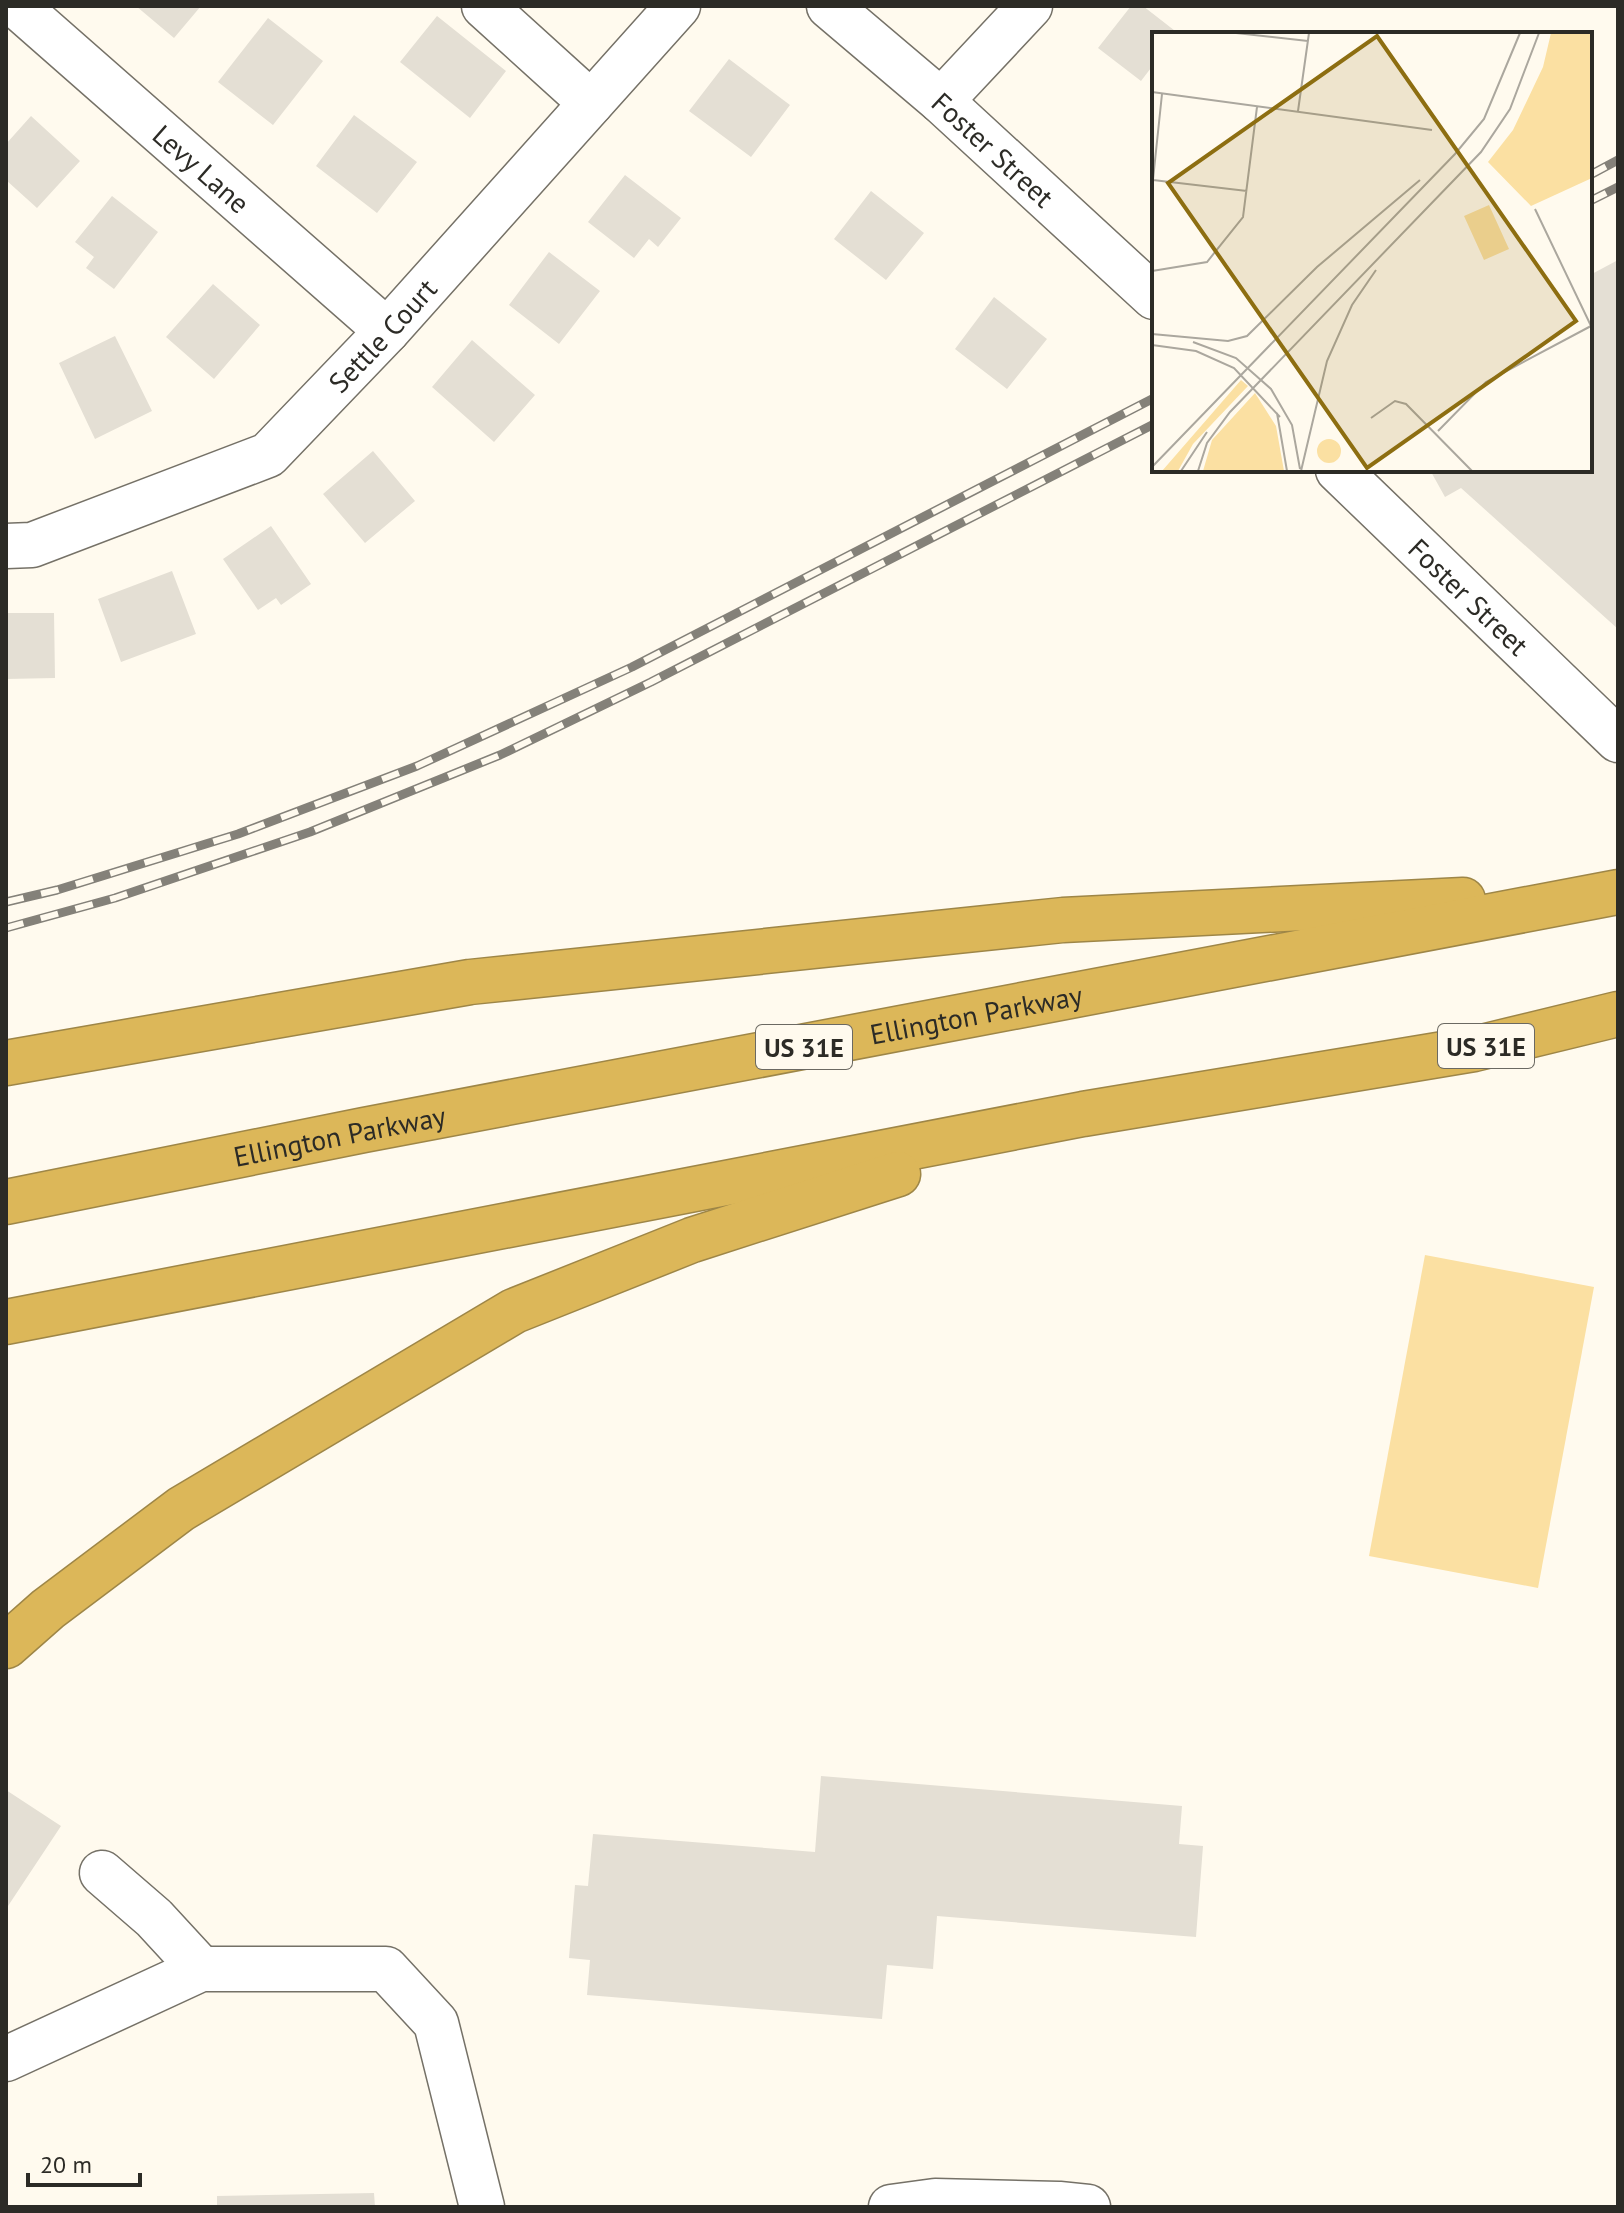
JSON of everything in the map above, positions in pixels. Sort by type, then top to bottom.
[{"type":"highway","points":[[6,1063],[470,982],[1063,920],[1610,894]]},
{"type":"highway","name":"Ellington Parkway","points":[[6,1202],[364,1130],[1610,894]]},
{"type":"highway","name":"US 31E","points":[[6,1322],[1083,1114],[1474,1049],[1618,1014]]},
{"type":"highway","points":[[6,1646],[48,1609],[181,1509],[514,1311],[692,1240],[1083,1114]]},
{"type":"street","name":"Levy Lane","points":[[17,6],[387,331]]},
{"type":"street","points":[[484,6],[591,103]]},
{"type":"street","name":"Settle Court","points":[[6,546],[32,545],[268,455],[387,331],[678,6]]},
{"type":"street","name":"Foster Street","points":[[829,6],[941,101],[1152,295]]},
{"type":"street","points":[[941,101],[1030,6]]},
{"type":"street","name":"Foster Street","points":[[1340,472],[1618,740]]},
{"type":"street","points":[[102,1873],[154,1918],[201,1969]]},
{"type":"street","points":[[6,2059],[201,1969],[386,1969],[436,2023],[482,2207]]},
{"type":"street","points":[[891,2207],[935,2201],[1068,2206]]},
{"type":"shaded area","points":[[1425,1255],[1594,1287],[1538,1588],[1369,1556]]},
{"type":"building","points":[[136,6],[201,6],[174,38]]},
{"type":"building","points":[[1131,6],[1143,6],[1176,32],[1152,32],[1152,67],[1141,81],[1098,48]]},
{"type":"building","points":[[437,16],[506,71],[470,118],[400,62]]},
{"type":"building","points":[[268,18],[323,61],[273,125],[218,82]]},
{"type":"building","points":[[729,59],[790,105],[751,157],[689,111]]},
{"type":"building","points":[[354,115],[417,162],[377,213],[316,166]]},
{"type":"building","points":[[31,116],[80,161],[37,208],[6,180],[6,144]]},
{"type":"building","points":[[625,175],[681,218],[658,247],[649,239],[634,258],[588,222]]},
{"type":"building","points":[[871,191],[924,233],[886,280],[834,239]]},
{"type":"building","points":[[112,196],[158,232],[114,289],[86,268],[94,257],[75,242]]},
{"type":"building","points":[[549,252],[600,291],[559,344],[509,305]]},
{"type":"building","points":[[1618,260],[1618,629],[1461,488],[1445,497],[1431,472],[1592,472],[1592,274]]},
{"type":"building","points":[[213,284],[260,325],[214,379],[166,337]]},
{"type":"building","points":[[994,297],[1047,339],[1007,389],[955,349]]},
{"type":"building","points":[[115,336],[152,411],[95,439],[59,363]]},
{"type":"building","points":[[472,340],[535,395],[494,442],[432,387]]},
{"type":"building","points":[[373,451],[415,501],[365,543],[323,494]]},
{"type":"building","points":[[271,526],[311,584],[281,605],[276,598],[258,610],[223,559]]},
{"type":"building","points":[[172,571],[196,634],[121,662],[98,599]]},
{"type":"building","points":[[6,613],[54,613],[55,678],[6,679]]},
{"type":"building","points":[[821,1776],[1182,1806],[1179,1844],[1203,1846],[1196,1937],[937,1916],[933,1969],[887,1965],[882,2019],[587,1995],[590,1960],[569,1958],[575,1885],[588,1886],[593,1834],[815,1852]]},
{"type":"building","points":[[6,1790],[61,1826],[8,1906],[6,1905]]},
{"type":"building","points":[[374,2193],[375,2207],[217,2207],[217,2196]]},
{"type":"railway","points":[[1592,174],[1618,160]]},
{"type":"railway","points":[[1592,200],[1618,187]]},
{"type":"railway","points":[[6,902],[57,890],[238,834],[417,766],[632,667],[1152,399]]},
{"type":"railway","points":[[6,928],[115,898],[310,832],[500,755],[651,682],[1152,425]]}]
